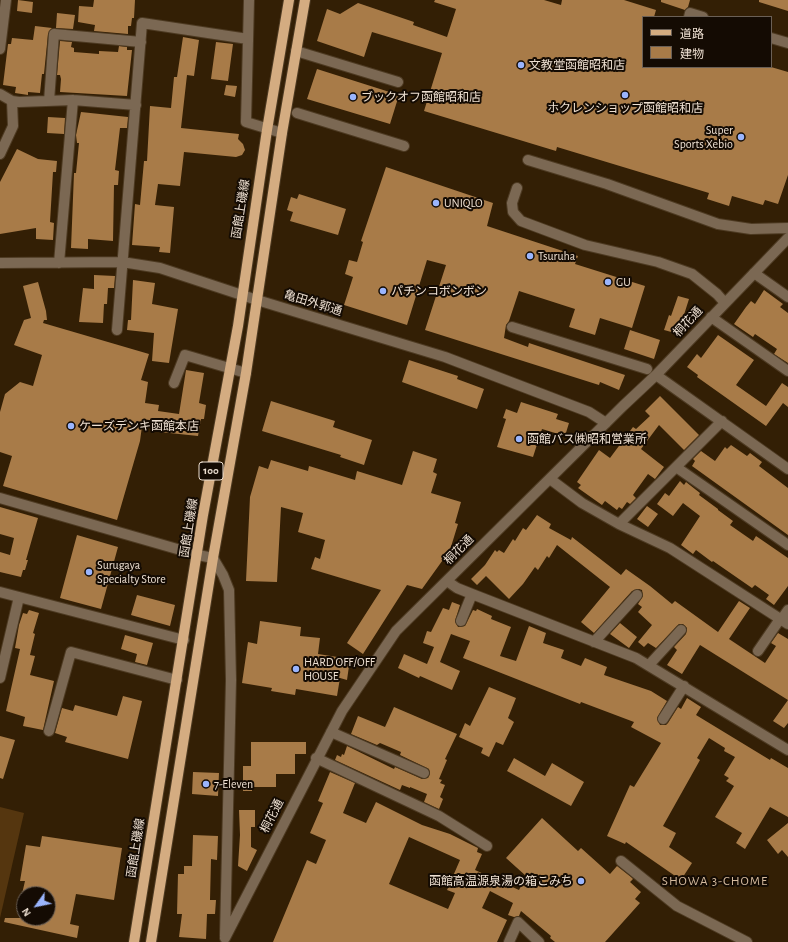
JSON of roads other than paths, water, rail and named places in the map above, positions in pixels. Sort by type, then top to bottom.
[{"type":"main road","name":"函館上磯線","points":[[134,942],[229,369],[238,326],[241,295],[289,0]]},
{"type":"main road","name":"100","points":[[151,942],[213,558],[246,373],[282,133],[306,0]]},
{"type":"street","points":[[0,49],[6,0]]},
{"type":"street","points":[[249,0],[246,122],[267,130],[282,133]]},
{"type":"street","points":[[689,16],[690,13],[700,16]]},
{"type":"street","points":[[117,330],[142,23],[248,39]]},
{"type":"street","points":[[49,101],[54,34],[141,42]]},
{"type":"street","points":[[772,38],[788,43]]},
{"type":"street","points":[[296,51],[398,82]]},
{"type":"street","points":[[0,94],[12,101],[73,100],[136,105]]},
{"type":"street","points":[[59,263],[73,100]]},
{"type":"street","points":[[0,154],[13,126],[12,101]]},
{"type":"street","points":[[297,113],[404,146]]},
{"type":"street","points":[[528,160],[607,184],[718,224],[751,230],[788,228]]},
{"type":"street","points":[[517,188],[512,203],[513,212],[521,221],[585,245],[658,262],[692,274],[712,290],[724,303]]},
{"type":"street","name":"桐花通","points":[[225,940],[316,758],[342,711],[396,630],[656,375],[788,238]]},
{"type":"street","name":"亀田外郭通","points":[[0,263],[122,262],[160,268],[256,300],[445,357],[589,412],[606,423]]},
{"type":"street","points":[[754,273],[788,297]]},
{"type":"street","points":[[712,317],[788,371]]},
{"type":"street","points":[[512,327],[647,369]]},
{"type":"street","points":[[174,383],[184,355],[246,373]]},
{"type":"street","points":[[656,375],[788,469]]},
{"type":"street","points":[[618,524],[722,421]]},
{"type":"street","points":[[676,466],[788,545]]},
{"type":"street","points":[[550,479],[582,503],[618,524],[670,548],[783,621]]},
{"type":"street","points":[[0,498],[213,558],[223,575],[228,590],[231,632],[225,940]]},
{"type":"street","points":[[447,581],[457,588],[636,658],[788,750]]},
{"type":"street","points":[[0,592],[184,640]]},
{"type":"street","points":[[461,622],[472,594]]},
{"type":"street","points":[[594,642],[637,594]]},
{"type":"street","points":[[1,672],[19,597]]},
{"type":"street","points":[[758,651],[783,621],[788,610]]},
{"type":"street","points":[[649,665],[681,630]]},
{"type":"street","points":[[49,731],[71,652],[177,680]]},
{"type":"street","points":[[663,719],[684,686]]},
{"type":"street","points":[[331,732],[424,773]]},
{"type":"street","points":[[316,758],[439,816],[487,846]]},
{"type":"street","points":[[621,861],[677,906],[747,942]]},
{"type":"street","points":[[509,942],[518,922],[539,942]]},
{"type":"place","name":"文教堂函館昭和店","points":[[521,65]]},
{"type":"place","name":"ホクレンショップ函館昭和店","points":[[625,95]]},
{"type":"place","name":"ブックオフ函館昭和店","points":[[353,97]]},
{"type":"place","name":"Super Sports Xebio","points":[[741,137]]},
{"type":"place","name":"UNIQLO","points":[[436,203]]},
{"type":"place","name":"Tsuruha","points":[[530,256]]},
{"type":"place","name":"GU","points":[[608,282]]},
{"type":"place","name":"パチンコボンボン","points":[[383,291]]},
{"type":"place","name":"ケーズデンキ函館本店","points":[[71,426]]},
{"type":"place","name":"函館バス㈱昭和営業所","points":[[519,439]]},
{"type":"place","name":"Surugaya Specialty Store","points":[[89,572]]},
{"type":"place","name":"HARD OFF/OFF HOUSE","points":[[296,669]]},
{"type":"place","name":"7-Eleven","points":[[206,784]]},
{"type":"place","name":"函館高温源泉湯の箱こみち","points":[[581,881]]},
{"type":"district","name":"SHOWA 3-CHOME","points":[[715,881]]}]
